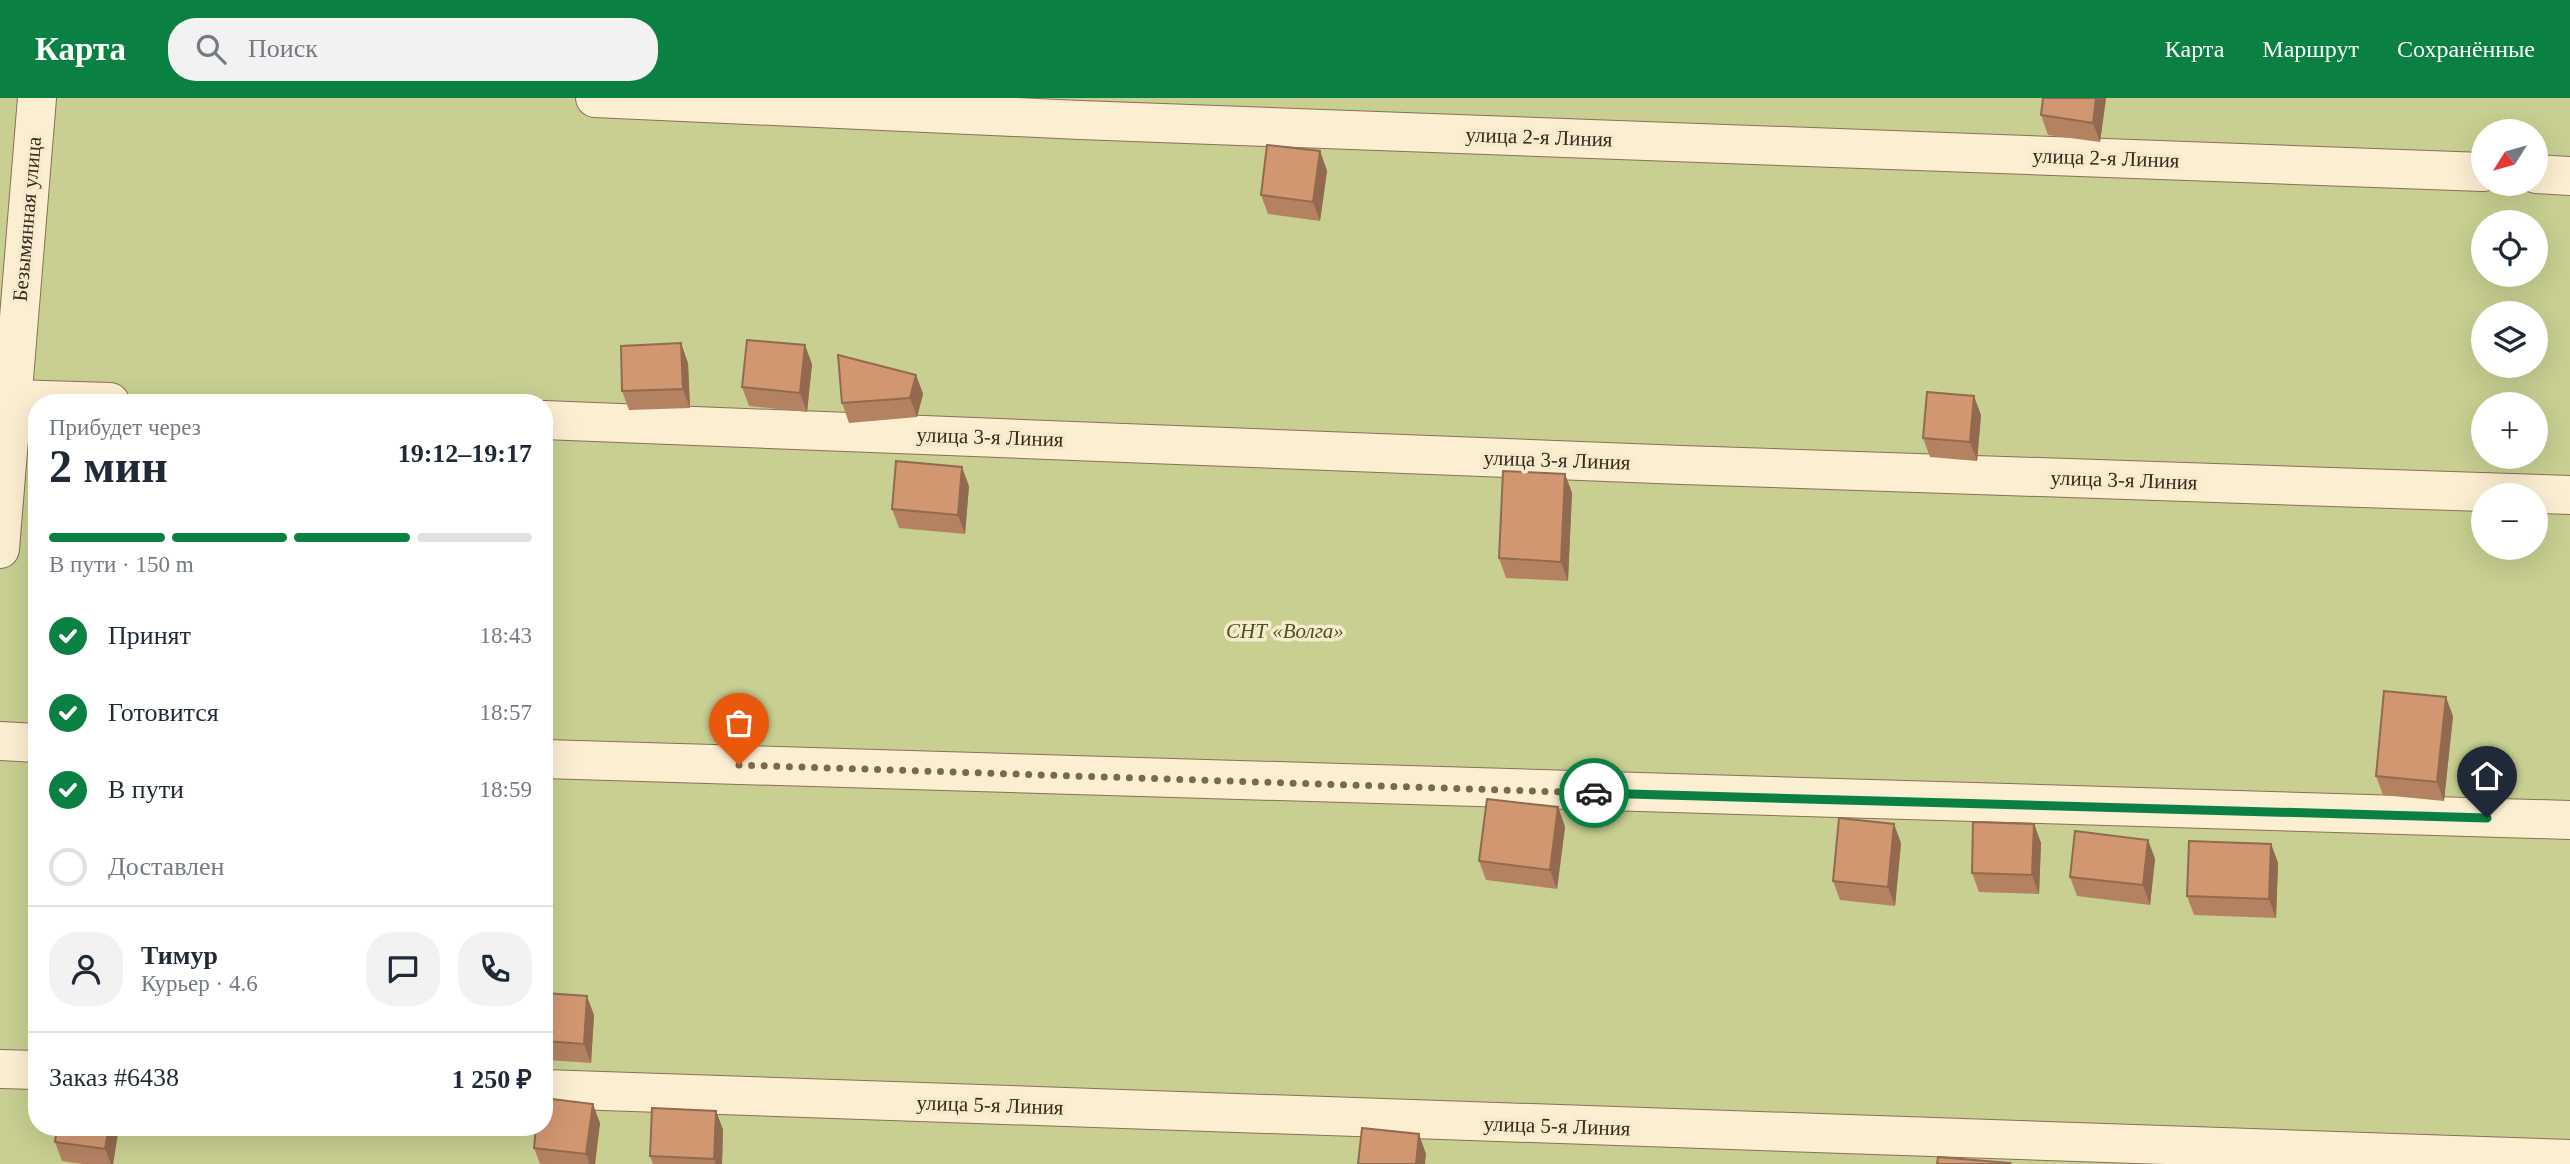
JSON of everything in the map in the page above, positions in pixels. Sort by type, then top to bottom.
[{"type":"street","name":"Безымянная улица","points":[[0,549],[37,98]]},
{"type":"street","name":"улица 2-я Линия","points":[[596,98],[1066,119],[2471,172]]},
{"type":"street","points":[[2548,175],[2570,176]]},
{"type":"street","points":[[12,399],[28,399]]},
{"type":"street","name":"улица 3-я Линия","points":[[553,420],[1696,465],[2570,495]]},
{"type":"street","points":[[0,741],[28,743]]},
{"type":"street","points":[[553,759],[2570,820]]},
{"type":"street","points":[[0,1069],[28,1070]]},
{"type":"street","name":"улица 5-я Линия","points":[[553,1089],[2570,1159]]},
{"type":"green space","name":"СНТ «Волга»","points":[[0,98],[2570,98],[2570,1164],[0,1164]]},
{"type":"building","points":[[2043,98],[2096,98],[2093,123],[2041,115]]},
{"type":"building","points":[[1267,145],[1320,151],[1313,202],[1261,195]]},
{"type":"building","points":[[747,340],[805,345],[800,393],[742,387]]},
{"type":"building","points":[[681,343],[683,389],[622,391],[621,346]]},
{"type":"building","points":[[838,355],[916,375],[910,398],[842,403]]},
{"type":"building","points":[[1927,392],[1974,396],[1970,442],[1923,438]]},
{"type":"building","points":[[896,461],[962,467],[958,515],[892,509]]},
{"type":"building","points":[[1503,471],[1565,474],[1561,562],[1499,558]]},
{"type":"building","points":[[2384,691],[2446,697],[2437,782],[2376,776]]},
{"type":"building","points":[[1487,799],[1558,807],[1550,870],[1479,861]]},
{"type":"building","points":[[1839,818],[1894,824],[1888,887],[1833,881]]},
{"type":"building","points":[[1973,822],[2034,824],[2032,875],[1972,873]]},
{"type":"building","points":[[2075,831],[2148,840],[2143,885],[2070,877]]},
{"type":"building","points":[[2189,841],[2271,844],[2269,899],[2187,896]]},
{"type":"building","points":[[553,994],[587,996],[584,1044],[553,1042]]},
{"type":"building","points":[[553,1099],[593,1104],[586,1154],[534,1148],[535,1136],[553,1136]]},
{"type":"building","points":[[652,1108],[716,1111],[714,1159],[650,1156]]},
{"type":"building","points":[[1362,1128],[1419,1134],[1416,1164],[1358,1164]]},
{"type":"building","points":[[56,1136],[107,1136],[105,1149],[55,1142]]},
{"type":"building","points":[[1938,1157],[2010,1163],[1937,1164]]},
{"type":"way so far","points":[[739,765],[1594,793]]},
{"type":"route","points":[[1594,793],[2487,818]]}]
